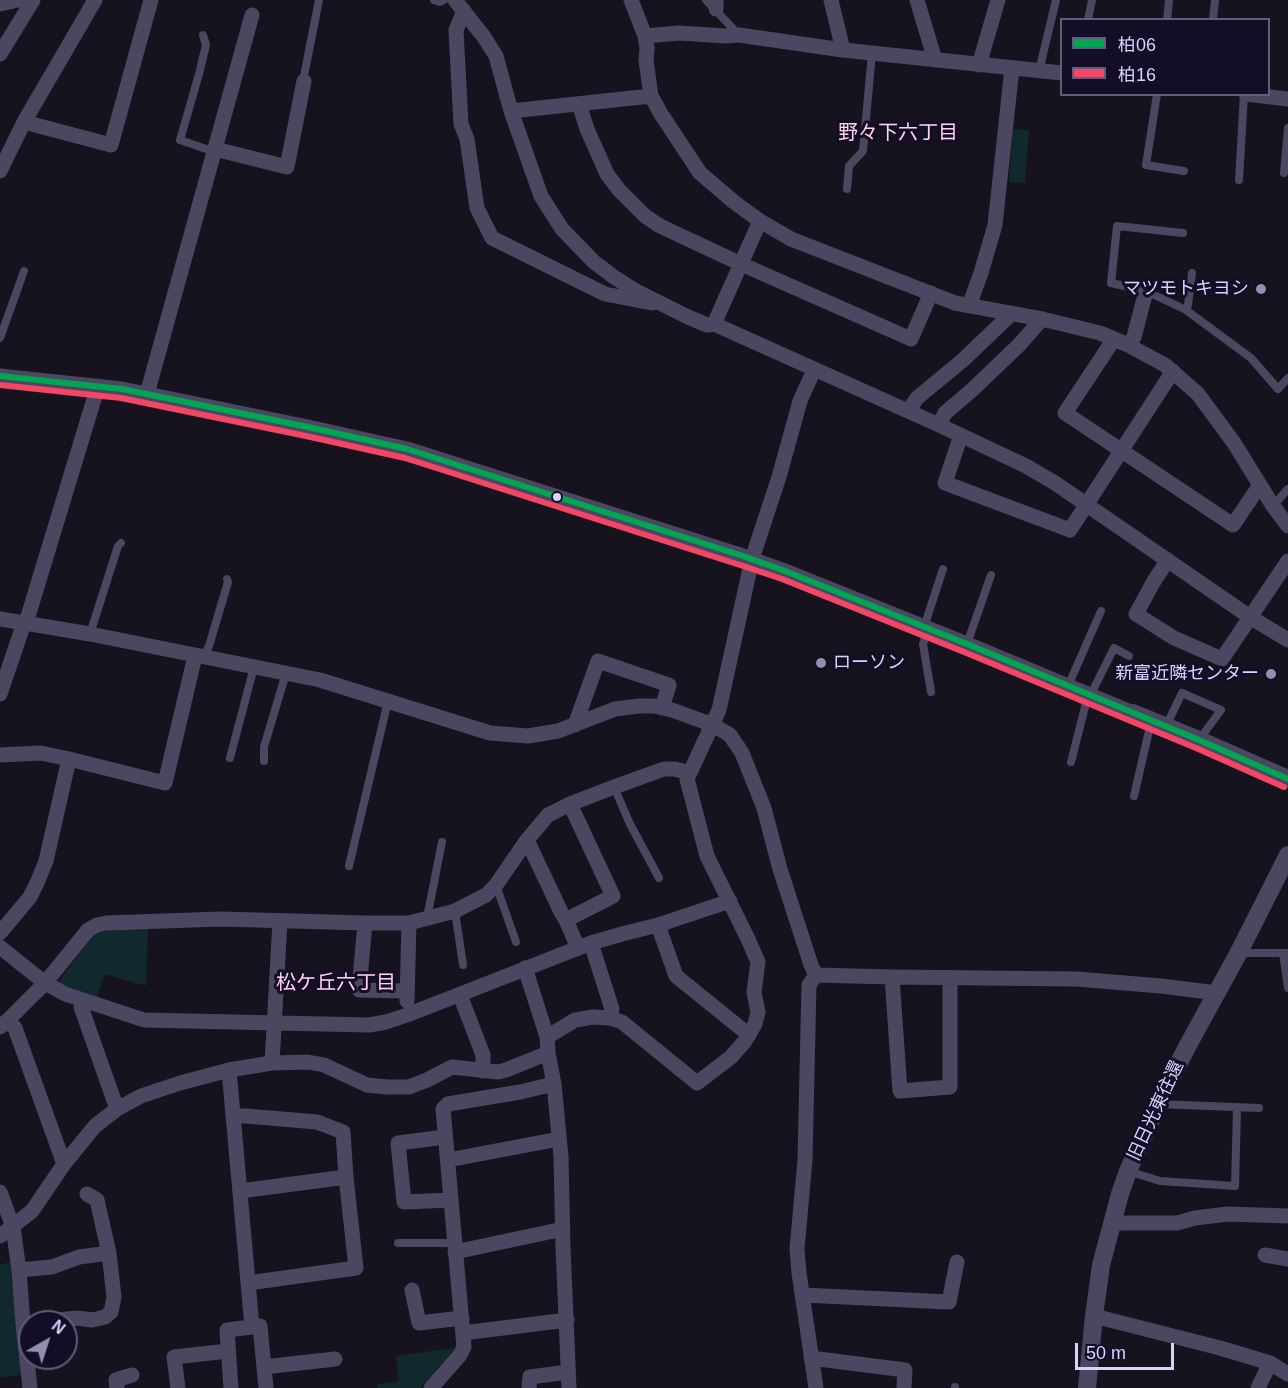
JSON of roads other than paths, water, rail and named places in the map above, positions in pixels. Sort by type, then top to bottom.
[{"type":"street","points":[[0,4],[18,0]]},
{"type":"street","points":[[0,54],[33,0]]},
{"type":"street","points":[[0,171],[24,122],[95,0]]},
{"type":"street","points":[[24,122],[111,145],[151,0]]},
{"type":"street","points":[[631,0],[645,36],[651,96],[700,173],[734,202],[759,221],[791,239],[956,303],[1042,319],[1100,333],[1165,365],[1198,394],[1234,443],[1288,526]]},
{"type":"street","points":[[831,0],[843,50]]},
{"type":"street","points":[[917,0],[935,60]]},
{"type":"street","points":[[979,65],[998,0]]},
{"type":"street","points":[[460,6],[496,57],[511,111],[541,196],[562,230],[594,262],[614,277],[662,305],[707,325],[714,324],[1026,466],[1055,483],[1288,640]]},
{"type":"street","points":[[460,6],[456,30],[461,124],[467,139],[477,208],[492,238],[605,294],[662,305]]},
{"type":"street","points":[[147,394],[252,15]]},
{"type":"street","points":[[645,36],[679,33],[739,35],[843,50],[1060,74]]},
{"type":"street","points":[[969,306],[995,225],[1012,68]]},
{"type":"street","points":[[215,150],[287,167],[304,81]]},
{"type":"street","points":[[511,111],[651,96]]},
{"type":"street","points":[[1262,96],[1288,99]]},
{"type":"street","points":[[579,105],[607,174],[619,190],[645,216],[660,226],[911,339],[931,293]]},
{"type":"street","points":[[714,324],[759,221]]},
{"type":"street","points":[[1146,291],[1134,337],[1121,342],[1065,413],[1233,525],[1260,485]]},
{"type":"street","points":[[908,411],[917,398],[963,360],[1011,314]]},
{"type":"street","points":[[939,425],[945,413],[1019,345],[1042,319]]},
{"type":"street","points":[[6,1231],[32,1211],[64,1164],[95,1126],[117,1109],[141,1096],[229,1070],[272,1063],[308,1062],[324,1065],[367,1085],[409,1087],[452,1067],[498,1072],[506,1070],[548,1045],[575,1020],[594,1017],[610,1018],[622,1022],[697,1083],[731,1057],[755,1024],[758,1012],[754,992],[758,962],[708,856],[687,779],[719,710],[752,559],[779,477],[800,401],[814,370]]},
{"type":"street","points":[[961,435],[945,483],[1070,530],[1173,371]]},
{"type":"street","points":[[0,376],[98,386],[147,394],[406,449],[752,559],[1133,712],[1288,779]]},
{"type":"street","points":[[0,694],[25,623],[98,386]]},
{"type":"street","points":[[1168,560],[1136,614],[1174,638],[1222,658],[1288,561]]},
{"type":"street","points":[[0,619],[90,634],[320,680],[502,735],[528,736],[558,731],[622,707],[639,706],[662,708],[713,724],[730,735],[742,753],[751,774],[764,808],[780,869],[816,975]]},
{"type":"street","points":[[0,755],[41,753],[165,783],[199,656]]},
{"type":"street","points":[[575,725],[598,661],[669,685],[662,708]]},
{"type":"street","points":[[0,933],[30,897],[46,861],[69,759]]},
{"type":"street","points":[[64,1164],[15,1028],[4,1024],[45,983],[88,930],[106,923],[222,920],[409,923],[455,910],[486,896],[548,815],[570,804],[664,769],[689,773]]},
{"type":"street","points":[[566,920],[613,896],[570,804]]},
{"type":"street","points":[[527,840],[561,912],[584,946],[612,1009],[610,1018]]},
{"type":"street","name":"旧日光東往還","points":[[1087,1388],[1101,1265],[1128,1170],[1158,1104],[1288,855]]},
{"type":"street","points":[[0,947],[45,983],[65,994],[144,1020],[369,1025],[407,1015],[584,946],[730,902]]},
{"type":"street","points":[[272,1063],[280,921]]},
{"type":"street","points":[[364,923],[359,990],[407,991]]},
{"type":"street","points":[[407,1015],[409,923]]},
{"type":"street","points":[[658,925],[676,976],[749,1035]]},
{"type":"street","points":[[525,968],[548,1045],[554,1084],[563,1194],[569,1388]]},
{"type":"street","points":[[816,975],[1077,979],[1216,993]]},
{"type":"street","points":[[816,975],[809,985],[805,1161],[797,1249],[816,1388]]},
{"type":"street","points":[[892,977],[900,1090],[950,1087],[950,978]]},
{"type":"street","points":[[460,995],[483,1055],[483,1071]]},
{"type":"street","points":[[82,1000],[81,1007],[117,1109]]},
{"type":"street","points":[[229,1070],[252,1327]]},
{"type":"street","points":[[433,1387],[464,1347],[443,1109],[448,1104],[554,1084]]},
{"type":"street","points":[[233,1116],[317,1122],[343,1132],[345,1177],[356,1268],[248,1283]]},
{"type":"street","points":[[445,1137],[398,1143],[404,1202],[450,1200]]},
{"type":"street","points":[[448,1160],[559,1139]]},
{"type":"street","points":[[240,1191],[345,1177]]},
{"type":"street","points":[[0,1192],[6,1231],[19,1270],[24,1310]]},
{"type":"street","points":[[78,1318],[92,1320],[105,1317],[111,1312],[114,1297],[97,1200],[87,1194]]},
{"type":"street","points":[[1112,1223],[1177,1223],[1228,1214],[1288,1216]]},
{"type":"street","points":[[455,1247],[563,1229]]},
{"type":"street","points":[[19,1270],[52,1267],[79,1257],[108,1253]]},
{"type":"street","points":[[1265,1255],[1288,1258]]},
{"type":"street","points":[[802,1295],[949,1302],[957,1262]]},
{"type":"street","points":[[412,1290],[419,1323],[462,1326],[567,1320]]},
{"type":"street","points":[[1094,1316],[1220,1348],[1270,1363],[1288,1374]]},
{"type":"street","points":[[231,1388],[227,1330],[260,1326],[266,1388]]},
{"type":"street","points":[[178,1388],[174,1357],[228,1351]]},
{"type":"street","points":[[811,1358],[905,1370],[904,1388]]},
{"type":"street","points":[[264,1367],[335,1359]]},
{"type":"street","points":[[1258,1388],[1270,1363]]},
{"type":"street","points":[[29,1370],[30,1388]]},
{"type":"street","points":[[529,1388],[530,1377],[568,1371]]},
{"type":"street","points":[[117,1388],[116,1380],[132,1375]]},
{"type":"lane","points":[[304,81],[320,0]]},
{"type":"lane","points":[[434,0],[440,2],[444,0]]},
{"type":"lane","points":[[1039,71],[1056,0]]},
{"type":"lane","points":[[1088,18],[1092,0]]},
{"type":"lane","points":[[1167,18],[1169,0]]},
{"type":"lane","points":[[1213,18],[1215,0]]},
{"type":"lane","points":[[713,3],[739,35]]},
{"type":"lane","points":[[203,35],[206,45],[180,140],[215,150]]},
{"type":"lane","points":[[847,189],[849,166],[863,151],[872,53]]},
{"type":"lane","points":[[1157,96],[1146,165],[1185,171]]},
{"type":"lane","points":[[1239,180],[1245,96]]},
{"type":"lane","points":[[1284,173],[1288,128]]},
{"type":"lane","points":[[1183,233],[1118,226],[1111,283],[1146,291],[1186,310],[1251,358],[1278,389],[1288,378]]},
{"type":"lane","points":[[0,338],[24,271]]},
{"type":"lane","points":[[1186,310],[1192,273]]},
{"type":"lane","points":[[1273,506],[1288,489]]},
{"type":"lane","points":[[90,634],[118,546],[121,543]]},
{"type":"lane","points":[[931,692],[924,644],[926,628],[943,569]]},
{"type":"lane","points":[[967,644],[992,575]]},
{"type":"lane","points":[[199,656],[209,646],[227,579]]},
{"type":"lane","points":[[1068,686],[1101,611]]},
{"type":"lane","points":[[1071,762],[1089,695],[1114,648],[1129,656]]},
{"type":"lane","points":[[230,758],[254,667]]},
{"type":"lane","points":[[264,761],[264,747],[286,673]]},
{"type":"lane","points":[[1134,796],[1159,723],[1182,693],[1221,710],[1198,740]]},
{"type":"lane","points":[[349,866],[388,701]]},
{"type":"lane","points":[[614,787],[630,824],[659,878]]},
{"type":"lane","points":[[427,918],[442,842]]},
{"type":"lane","points":[[496,885],[516,942]]},
{"type":"lane","points":[[455,910],[463,965]]},
{"type":"lane","points":[[1239,952],[1286,953],[1288,988]]},
{"type":"lane","points":[[1158,1104],[1259,1108]]},
{"type":"lane","points":[[1128,1170],[1160,1181],[1235,1186],[1237,1108]]},
{"type":"lane","points":[[398,1244],[455,1247]]},
{"type":"place","name":"マツモトキヨシ","points":[[1261,289]]},
{"type":"place","name":"ローソン","points":[[821,663]]},
{"type":"place","name":"新富近隣センター","points":[[1271,674]]},
{"type":"district","name":"野々下六丁目","points":[[898,133]]},
{"type":"district","name":"松ケ丘六丁目","points":[[336,983]]}]
